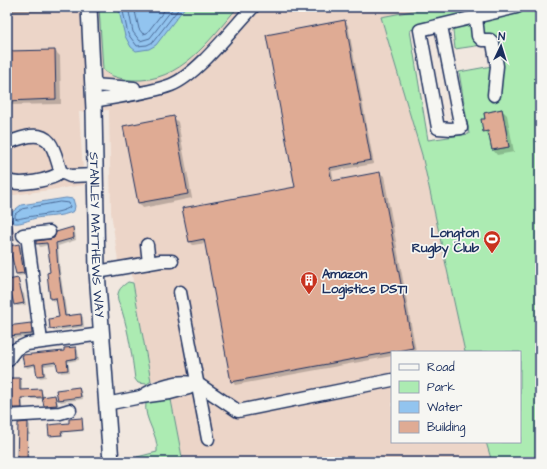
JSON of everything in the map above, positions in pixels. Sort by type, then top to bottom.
[{"type":"main road","name":"STANLEY MATTHEWS WAY","points":[[89,7],[93,85],[98,272],[111,462]]},
{"type":"street","points":[[93,100],[161,88],[173,84],[190,74],[253,7]]},
{"type":"street","points":[[441,26],[461,128],[438,128],[420,30],[517,7]]},
{"type":"street","points":[[476,17],[478,36],[482,40],[490,40],[493,43],[497,66],[494,95]]},
{"type":"street","points":[[93,85],[121,88],[161,88]]},
{"type":"street","points":[[7,144],[19,138],[37,136],[46,138],[52,145],[61,172],[70,176],[96,175]]},
{"type":"street","points":[[7,180],[13,183],[21,183],[52,178],[61,172]]},
{"type":"street","points":[[41,341],[25,235],[49,232]]},
{"type":"street","points":[[147,245],[149,263]]},
{"type":"street","points":[[98,272],[149,263],[172,261]]},
{"type":"street","points":[[180,292],[208,439]]},
{"type":"street","points":[[7,361],[16,349],[41,341],[102,334]]},
{"type":"street","points":[[106,404],[141,397],[150,391],[168,385],[190,382],[198,384],[238,411],[391,380]]},
{"type":"street","points":[[7,416],[60,413],[70,410]]},
{"type":"shaded area","points":[[7,7],[433,7],[381,17],[422,155],[465,351],[391,351],[391,443],[486,443],[492,462],[183,462],[167,379],[151,381],[129,259],[118,261],[111,212],[109,110],[79,112],[84,185],[7,196]]},
{"type":"green space","points":[[99,7],[238,7],[205,45],[179,67],[165,74],[149,79],[132,80],[116,77],[103,70]]},
{"type":"green space","name":"Longton Rugby Club","points":[[433,7],[540,7],[540,462],[492,462],[486,443],[521,443],[521,351],[465,351],[422,155],[381,17]],"holes":[[[452,22],[455,49],[489,44],[492,66],[459,72],[469,134],[428,140],[410,30]],[[502,109],[509,147],[492,150],[488,131],[481,120],[485,119],[484,113]]]},
{"type":"green space","points":[[128,282],[133,283],[151,381],[147,384],[138,383],[135,379],[128,336],[118,298],[119,290]]},
{"type":"green space","points":[[155,399],[171,400],[183,462],[133,462],[137,457],[157,452],[156,439],[146,409],[146,402]]},
{"type":"water","points":[[118,7],[185,7],[156,45],[149,49],[136,51],[131,47],[125,36]]},
{"type":"water","points":[[66,198],[73,199],[75,206],[74,211],[60,215],[36,218],[20,223],[14,223],[11,220],[11,213],[21,205]]},
{"type":"building","name":"Amazon Logistics DST1","points":[[345,20],[371,160],[329,168],[332,181],[380,172],[413,348],[231,382],[204,239],[189,242],[182,208],[295,187],[266,35]]},
{"type":"building","points":[[55,50],[56,99],[7,101],[7,51]]},
{"type":"building","points":[[502,109],[509,147],[492,150],[488,131],[483,132],[481,119],[485,119],[484,113]]},
{"type":"building","points":[[174,116],[188,194],[138,203],[123,126]]},
{"type":"building","points":[[11,219],[14,240],[7,241],[7,220]]},
{"type":"building","points":[[73,227],[74,238],[56,243],[58,268],[65,316],[81,314],[82,325],[50,329],[49,319],[59,317],[56,298],[50,299],[47,273],[50,272],[50,263],[47,243],[36,244],[36,241],[54,238],[56,232]]},
{"type":"building","points":[[19,244],[24,273],[16,274],[9,246]]},
{"type":"building","points":[[18,278],[24,303],[14,305],[8,280]]},
{"type":"building","points":[[31,323],[32,334],[7,336],[7,326]]},
{"type":"building","points":[[76,347],[77,358],[67,360],[68,370],[58,371],[56,362],[43,364],[44,375],[37,376],[35,364],[24,366],[22,355],[64,351],[64,348]]},
{"type":"building","points":[[10,378],[20,378],[20,390],[41,389],[42,397],[21,398],[22,408],[12,408]]},
{"type":"building","points":[[79,387],[81,397],[58,400],[56,390]]},
{"type":"building","points":[[55,395],[57,405],[44,406],[42,397]]},
{"type":"building","points":[[82,418],[83,430],[61,432],[62,435],[49,436],[48,425],[69,423],[69,419]]},
{"type":"building","points":[[28,422],[27,462],[17,462],[18,423]]},
{"type":"place","name":"Longton Rugby Club","points":[[492,254]]},
{"type":"place","name":"Amazon Logistics DST1","points":[[309,295]]}]
